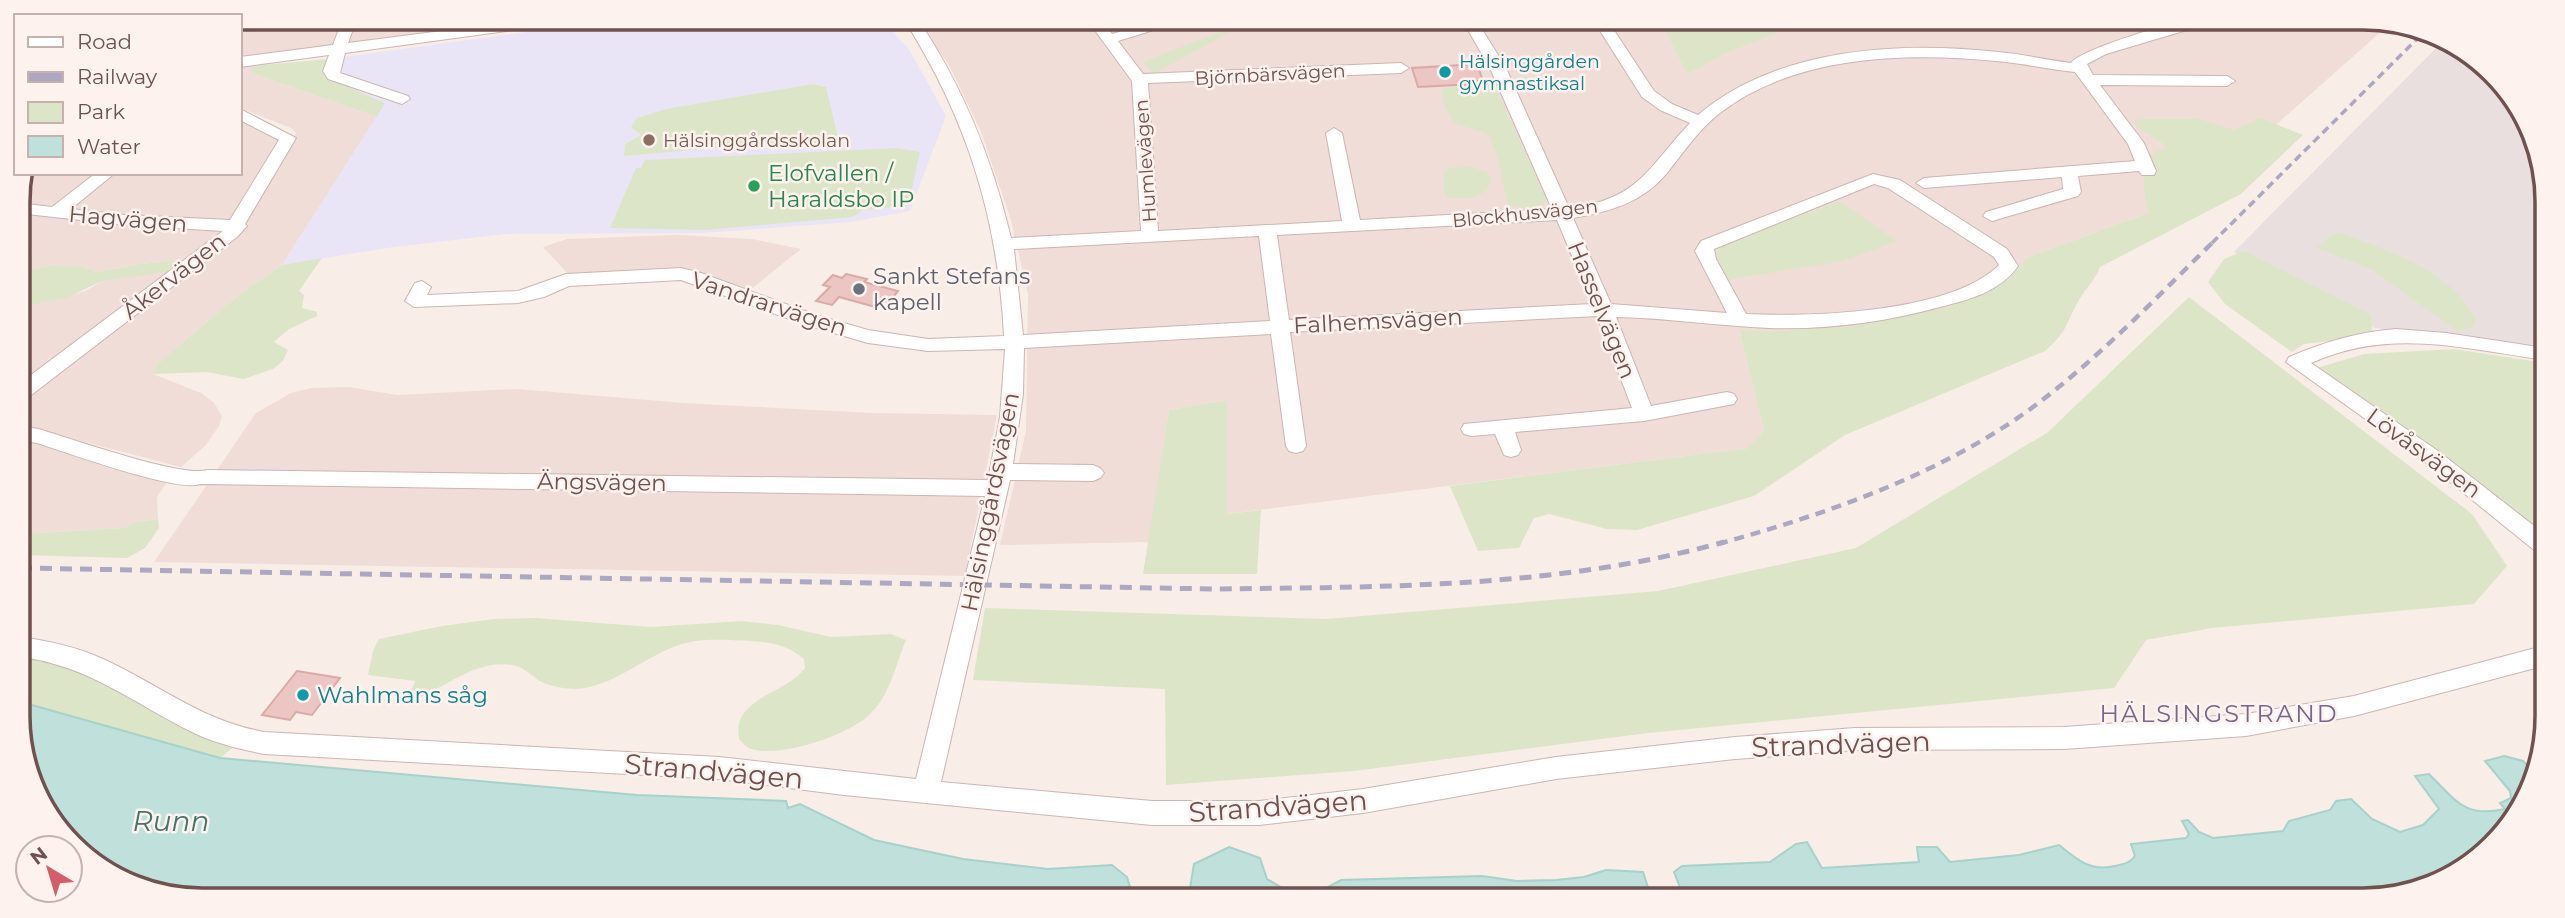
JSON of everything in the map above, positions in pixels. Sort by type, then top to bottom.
[{"type":"street","points":[[346,30],[331,71],[332,76],[402,99]]},
{"type":"street","points":[[242,62],[338,50],[443,30]]},
{"type":"street","name":"Hälsinggårdsvägen","points":[[918,30],[935,54],[956,96],[985,174],[1003,244],[1016,340],[1013,394],[999,480],[943,733],[925,792]]},
{"type":"street","name":"Humlevägen","points":[[1103,30],[1139,79],[1150,236]]},
{"type":"street","points":[[1110,39],[1139,30]]},
{"type":"street","name":"Hasselvägen","points":[[1475,30],[1498,68],[1563,213],[1644,414]]},
{"type":"street","points":[[1607,30],[1648,94],[1666,107],[1700,122]]},
{"type":"street","points":[[1924,183],[2066,170],[2147,168],[2136,143],[2079,62],[2089,55],[2172,30]]},
{"type":"street","name":"Blockhusvägen","points":[[1003,244],[1563,213],[1610,204],[1637,192],[1700,122],[1752,87],[1801,68],[1833,61],[1897,55],[1988,55],[2085,74]]},
{"type":"street","name":"Björnbärsvägen","points":[[1139,79],[1401,68]]},
{"type":"street","points":[[2085,74],[2227,80]]},
{"type":"street","name":"Åkervägen","points":[[30,386],[238,226],[288,138],[242,115]]},
{"type":"street","points":[[1334,133],[1352,226]]},
{"type":"street","points":[[1992,216],[2072,192],[2072,179],[2066,170]]},
{"type":"street","points":[[54,212],[104,175]]},
{"type":"street","name":"Falhemsvägen","points":[[1016,340],[1604,310],[1740,320],[1804,322],[1906,309],[1967,292],[2002,274],[2009,266],[2001,253],[1894,184],[1873,179],[1707,245],[1704,251],[1707,259],[1740,320]]},
{"type":"street","name":"Hagvägen","points":[[30,209],[125,220],[238,226]]},
{"type":"street","points":[[1267,230],[1296,446]]},
{"type":"street","name":"Vandrarvägen","points":[[422,287],[414,301],[519,296],[537,293],[566,280],[681,274],[710,282],[784,311],[895,343],[941,345],[1016,340]]},
{"type":"street","name":"Lövåsvägen","points":[[2535,352],[2448,340],[2381,336],[2344,342],[2296,362],[2450,470],[2535,538]]},
{"type":"street","points":[[1472,429],[1644,414],[1727,399]]},
{"type":"street","points":[[1503,426],[1511,450]]},
{"type":"street","name":"Ängsvägen","points":[[30,435],[149,470],[199,478],[999,480],[1093,473]]},
{"type":"street","name":"Strandvägen","points":[[30,648],[56,652],[100,667],[202,725],[264,743],[719,768],[925,792],[1152,813],[1259,813],[1363,801],[1556,768],[1735,748],[1855,739],[2064,738],[2246,725],[2354,706],[2535,659]]},
{"type":"shaded area","points":[[242,30],[454,30],[242,58]]},
{"type":"shaded area","name":"Hälsinggårdsskolan","points":[[540,30],[892,30],[910,51],[946,116],[910,211],[851,222],[704,233],[505,234],[387,248],[282,265],[385,103],[324,76],[328,59]]},
{"type":"shaded area","points":[[922,30],[2382,31],[2252,146],[2148,213],[2026,258],[2009,279],[1983,292],[1949,307],[1856,326],[1778,331],[1739,329],[1764,431],[1748,448],[1227,514],[1227,400],[1169,410],[1149,542],[1000,545],[1026,431],[1028,294],[1011,220],[981,132],[949,65]]},
{"type":"shaded area","points":[[2438,46],[2468,65],[2500,97],[2522,136],[2529,157],[2535,201],[2535,345],[2375,328],[2234,252]]},
{"type":"shaded area","points":[[252,66],[252,73],[377,117],[282,265],[241,293],[157,364],[153,374],[201,393],[214,403],[222,416],[219,426],[206,445],[181,467],[30,428],[30,389],[246,222],[286,156],[296,133],[291,128],[242,109],[242,67]]},
{"type":"shaded area","points":[[242,119],[280,137],[229,220],[213,222],[62,209],[107,175],[242,175]]},
{"type":"shaded area","points":[[32,175],[95,175],[52,206],[30,204]]},
{"type":"shaded area","points":[[30,214],[180,230],[223,229],[191,258],[184,260],[139,264],[97,272],[81,266],[51,265],[30,270]]},
{"type":"shaded area","points":[[677,235],[752,239],[801,249],[745,294],[689,275],[572,278],[543,247],[567,239]]},
{"type":"shaded area","points":[[174,269],[30,377],[30,304],[86,291],[102,281]]},
{"type":"shaded area","points":[[349,387],[397,395],[517,389],[684,403],[873,413],[997,415],[965,576],[154,562],[256,413],[291,393],[311,388]]},
{"type":"shaded area","points":[[30,439],[168,481],[157,497],[158,519],[136,522],[123,528],[30,533]]},
{"type":"green space","points":[[1225,30],[1232,31],[1154,74],[1144,64],[1145,61]]},
{"type":"green space","points":[[1665,30],[1785,30],[1728,52],[1687,74]]},
{"type":"green space","points":[[328,59],[324,76],[385,103],[377,117],[252,73],[252,66]]},
{"type":"green space","points":[[813,84],[826,87],[839,142],[728,147],[624,156],[625,144],[641,135],[631,127],[637,118],[666,109]]},
{"type":"green space","points":[[1487,84],[1496,89],[1546,198],[1546,204],[1528,209],[1508,205],[1497,155],[1489,136],[1453,123],[1443,101],[1442,89]]},
{"type":"green space","points":[[2260,118],[2303,135],[2241,194],[2100,267],[2063,332],[2045,351],[1845,435],[1754,496],[1637,530],[1607,529],[1549,514],[1534,518],[1519,548],[1478,551],[1450,486],[1748,448],[1764,431],[1739,329],[1778,331],[1856,326],[1949,307],[2009,279],[2026,258],[2148,213],[2144,168],[2151,155],[2165,148],[2164,144],[2135,126],[2135,122],[2140,119],[2199,119],[2234,130]]},
{"type":"green space","points":[[897,148],[920,152],[908,206],[862,210],[853,217],[706,230],[610,228],[636,168],[641,168],[645,160]]},
{"type":"green space","points":[[1472,167],[1487,172],[1491,179],[1487,190],[1473,198],[1448,198],[1444,189],[1444,171],[1450,168]]},
{"type":"green space","points":[[1840,201],[1897,241],[1843,261],[1726,280],[1717,260],[1717,245]]},
{"type":"green space","points":[[2342,233],[2400,256],[2435,275],[2465,302],[2476,320],[2473,327],[2457,331],[2371,269],[2316,248],[2333,234]]},
{"type":"green space","points":[[2244,251],[2370,314],[2373,336],[2304,344],[2292,352],[2225,304],[2208,282],[2224,259]]},
{"type":"green space","points":[[322,258],[299,291],[304,295],[302,308],[317,312],[317,316],[289,329],[274,342],[288,350],[283,361],[273,369],[244,379],[206,372],[153,374],[157,364],[241,293],[282,265]]},
{"type":"green space","points":[[184,260],[166,272],[102,281],[66,298],[30,305],[30,270],[51,265],[81,266],[97,272],[139,264]]},
{"type":"green space","points":[[2189,297],[2472,514],[2507,566],[2474,604],[2212,628],[2146,640],[2114,688],[1648,733],[1354,771],[1166,785],[1165,689],[973,680],[985,608],[1326,619],[1658,591],[1856,548],[2048,432]]},
{"type":"green space","points":[[2454,349],[2535,361],[2535,526],[2317,368],[2364,354]]},
{"type":"green space","points":[[1227,400],[1227,514],[1261,510],[1257,574],[1143,574],[1169,410]]},
{"type":"green space","points":[[158,519],[159,528],[145,548],[127,558],[30,555],[30,533],[123,528],[136,522]]},
{"type":"green space","points":[[536,618],[651,627],[742,621],[778,625],[831,637],[891,634],[906,640],[882,700],[858,724],[829,738],[795,748],[763,751],[751,749],[739,739],[739,725],[743,714],[751,705],[786,684],[805,668],[804,659],[798,654],[772,643],[720,640],[681,644],[608,681],[579,689],[548,685],[516,666],[487,666],[460,676],[407,703],[415,681],[368,675],[373,651],[379,639],[494,619]]},
{"type":"green space","points":[[30,657],[55,658],[240,742],[220,758],[30,705]]},
{"type":"water","name":"Runn","points":[[30,705],[220,758],[637,795],[786,801],[788,808],[800,804],[874,840],[963,859],[1048,869],[1112,865],[1127,877],[1130,888],[190,888],[168,885],[126,871],[88,846],[84,842],[84,834],[76,834],[72,830],[47,792],[39,772],[31,739]]},
{"type":"water","points":[[2504,756],[2523,761],[2528,765],[2518,792],[2500,821],[2468,853],[2449,865],[2419,879],[2397,885],[2375,888],[1680,888],[1674,872],[1682,866],[1770,862],[1796,844],[1807,842],[1822,868],[1919,862],[1917,847],[1937,847],[1950,862],[2019,855],[2059,845],[2091,866],[2106,867],[2124,864],[2133,859],[2135,856],[2131,844],[2186,838],[2189,834],[2182,821],[2188,820],[2199,832],[2213,838],[2283,831],[2289,821],[2330,810],[2336,801],[2351,799],[2372,819],[2400,832],[2423,825],[2439,809],[2415,776],[2429,774],[2454,799],[2470,809],[2505,809],[2500,803],[2511,798],[2510,791],[2485,761]]},
{"type":"water","points":[[1229,847],[1260,858],[1267,879],[1283,888],[1190,888],[1194,864]]},
{"type":"water","points":[[1606,870],[1643,872],[1648,888],[1326,888],[1341,880],[1482,876],[1517,881],[1556,880],[1584,877]]},
{"type":"building","name":"Hälsinggården gymnastiksal","points":[[1477,64],[1483,81],[1474,81],[1475,84],[1418,87],[1412,68]]},
{"type":"building","name":"Sankt Stefans kapell","points":[[846,274],[898,291],[889,302],[882,300],[875,307],[839,297],[832,305],[816,301],[830,287],[823,285],[833,275],[842,278]]},
{"type":"building","name":"Wahlmans såg","points":[[297,671],[340,678],[312,715],[296,712],[290,720],[262,715]]},
{"type":"railway","points":[[2212,243],[2417,39]]},
{"type":"railway","points":[[1718,544],[1840,506],[1957,455],[1994,433],[2029,410],[2078,371],[2214,241]]},
{"type":"railway","points":[[30,568],[1214,589],[1407,585],[1535,577],[1661,557],[1724,542]]},
{"type":"place","name":"Hälsinggården gymnastiksal","points":[[1445,72]]},
{"type":"place","name":"Hälsinggårdsskolan","points":[[649,140]]},
{"type":"place","name":"Elofvallen / Haraldsbo IP","points":[[754,186]]},
{"type":"place","name":"Sankt Stefans kapell","points":[[859,289]]},
{"type":"place","name":"Wahlmans såg","points":[[303,695]]},
{"type":"district","name":"HÄLSINGSTRAND","points":[[2219,714]]}]
